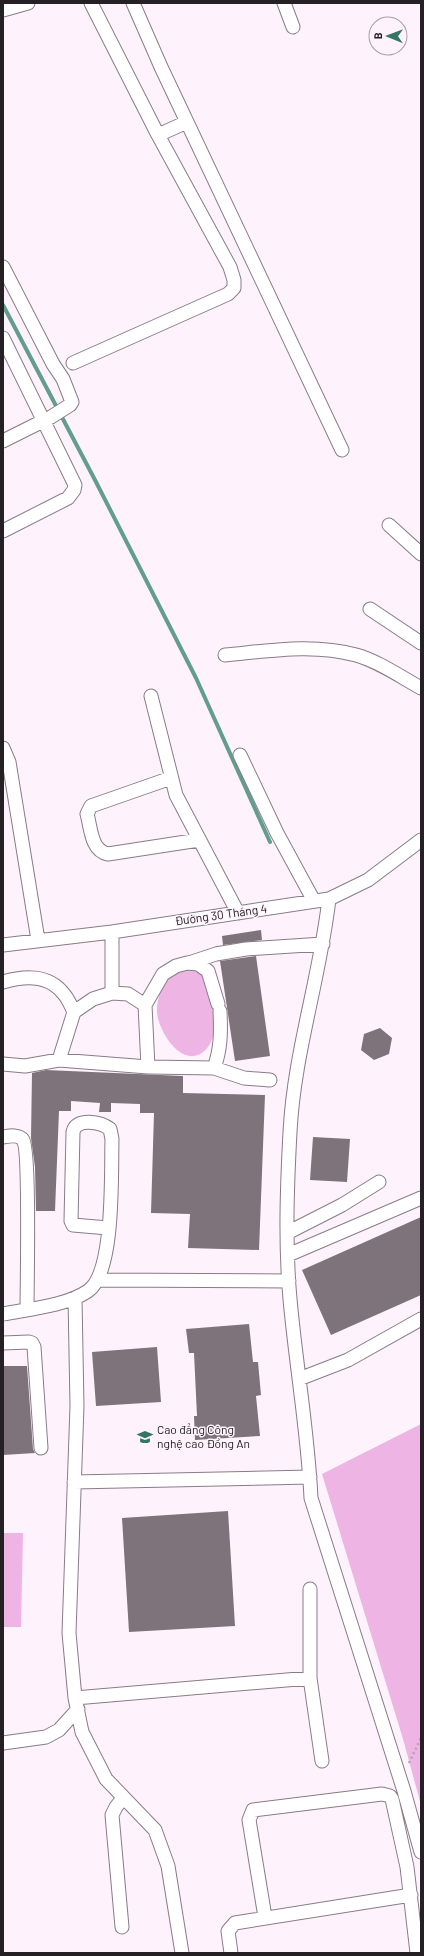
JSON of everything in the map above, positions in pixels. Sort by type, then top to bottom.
[{"type":"street","points":[[3,10],[28,3]]},
{"type":"street","points":[[73,363],[228,294],[234,288],[234,280],[230,267],[158,135],[91,3]]},
{"type":"street","points":[[133,3],[187,122],[342,450]]},
{"type":"street","points":[[284,3],[293,27]]},
{"type":"street","points":[[158,135],[187,122]]},
{"type":"street","points":[[3,267],[53,364],[63,379],[72,402],[66,408],[48,419],[3,441]]},
{"type":"street","points":[[3,338],[48,419],[75,485],[74,490],[68,498],[3,531]]},
{"type":"street","points":[[389,525],[421,554]]},
{"type":"street","points":[[370,609],[421,643]]},
{"type":"street","points":[[225,655],[294,648],[356,655],[389,670],[421,688]]},
{"type":"street","points":[[151,696],[176,795],[238,913]]},
{"type":"street","points":[[3,748],[9,762],[38,940]]},
{"type":"street","points":[[240,755],[277,833],[314,901]]},
{"type":"street","points":[[171,778],[91,806],[87,814],[96,848],[101,853],[108,854],[199,840]]},
{"type":"street","points":[[3,785],[16,806]]},
{"type":"street","name":"Đường 30 Tháng 4","points":[[3,945],[112,932],[329,899],[368,880],[421,840]]},
{"type":"street","points":[[329,899],[323,944],[295,1071],[290,1131],[287,1233],[289,1281],[311,1498],[400,1779],[421,1852]]},
{"type":"street","points":[[112,932],[112,993]]},
{"type":"street","points":[[148,1067],[145,1005],[163,974],[176,966],[187,964],[216,954],[246,949],[323,944]]},
{"type":"street","points":[[187,964],[198,964],[208,971],[219,1008],[222,1038],[220,1053],[214,1068]]},
{"type":"street","points":[[3,982],[31,977],[41,979],[63,992],[74,1012]]},
{"type":"street","points":[[59,1060],[74,1012],[93,999],[112,993],[128,994],[145,1005]]},
{"type":"street","points":[[3,1064],[25,1066],[59,1060],[148,1067],[214,1068],[244,1078],[270,1080]]},
{"type":"street","points":[[3,1314],[75,1298],[89,1290],[98,1280],[107,1249],[108,1228],[112,1139],[110,1129],[98,1123],[78,1123],[74,1126],[73,1132],[71,1221],[73,1225],[79,1227],[108,1228]]},
{"type":"street","points":[[3,1137],[17,1136],[23,1140],[25,1145],[27,1173],[27,1309]]},
{"type":"street","points":[[287,1233],[342,1205],[379,1182]]},
{"type":"street","points":[[288,1255],[421,1198]]},
{"type":"street","points":[[98,1280],[289,1281]]},
{"type":"street","points":[[75,1298],[77,1406],[69,1633],[76,1703],[82,1732],[106,1779],[155,1830],[168,1866],[182,1953]]},
{"type":"street","points":[[299,1379],[348,1360],[421,1319]]},
{"type":"street","points":[[3,1343],[28,1342],[32,1343],[34,1347],[41,1448]]},
{"type":"street","points":[[74,1482],[310,1477]]},
{"type":"street","points":[[310,1589],[310,1678],[322,1761]]},
{"type":"street","points":[[76,1703],[310,1678]]},
{"type":"street","points":[[3,1743],[46,1737],[59,1730],[76,1703]]},
{"type":"street","points":[[264,1917],[249,1820],[253,1810],[316,1804],[382,1794],[390,1796],[392,1799],[407,1867],[417,1953]]},
{"type":"street","points":[[122,1927],[112,1815],[123,1798]]},
{"type":"street","points":[[231,1953],[228,1931],[231,1925],[235,1922],[411,1895]]},
{"type":"path","points":[[400,1779],[421,1738]]},
{"type":"shaded area","points":[[190,967],[200,972],[207,980],[215,1003],[216,1016],[212,1040],[206,1049],[198,1055],[190,1056],[183,1054],[176,1049],[164,1034],[160,1026],[157,1007],[158,998],[165,978]]},
{"type":"shaded area","points":[[421,1424],[421,1805],[403,1739],[322,1474]]},
{"type":"shaded area","points":[[3,1533],[23,1533],[21,1627],[3,1627]]},
{"type":"building","points":[[261,930],[262,940],[223,945],[222,936]]},
{"type":"building","points":[[256,956],[270,1056],[235,1061],[220,961]]},
{"type":"building","points":[[380,1028],[392,1038],[389,1054],[374,1060],[361,1050],[364,1034]]},
{"type":"building","points":[[46,1070],[183,1076],[183,1093],[265,1095],[259,1250],[188,1248],[190,1214],[151,1213],[154,1113],[140,1113],[140,1104],[111,1103],[111,1112],[99,1112],[100,1103],[71,1101],[71,1111],[59,1111],[55,1211],[36,1211],[35,1167],[31,1138],[32,1073]]},
{"type":"building","points":[[313,1137],[350,1139],[347,1182],[310,1180]]},
{"type":"building","points":[[421,1217],[421,1295],[331,1335],[302,1270]]},
{"type":"building","points":[[249,1324],[253,1362],[258,1362],[261,1395],[256,1396],[260,1436],[195,1440],[194,1416],[197,1416],[194,1353],[189,1353],[186,1329]]},
{"type":"building","points":[[157,1347],[161,1402],[96,1406],[92,1352]]},
{"type":"building","points":[[3,1366],[27,1366],[33,1449],[35,1453],[3,1455]]},
{"type":"building","points":[[228,1511],[235,1626],[129,1632],[122,1518]]},
{"type":"waterway","points":[[3,305],[95,480],[196,678],[270,842]]},
{"type":"place","name":"Cao đẳng Công nghệ cao Đồng An","points":[[145,1437]]}]
